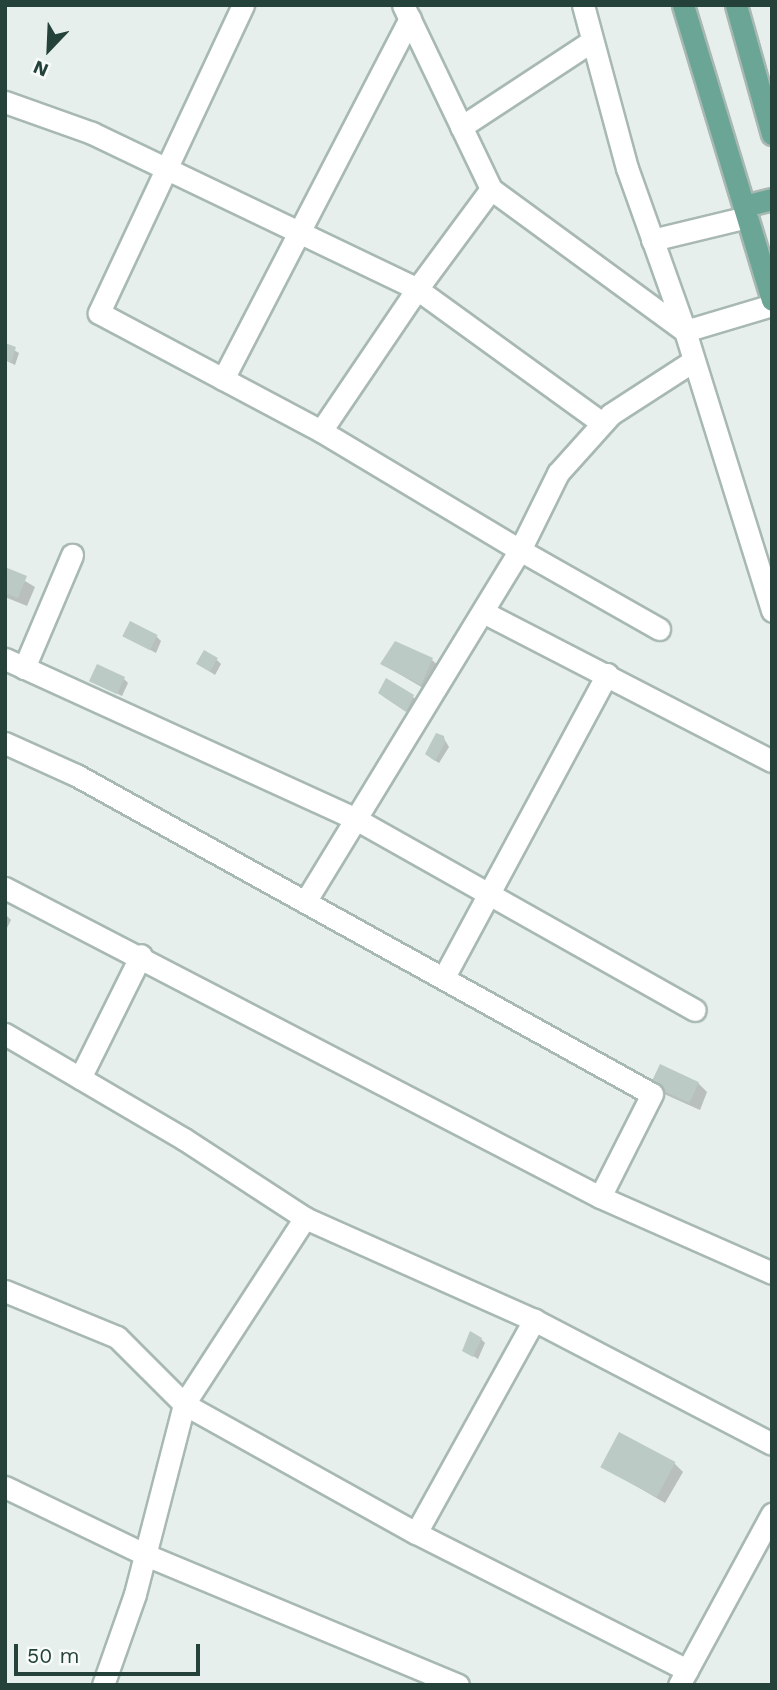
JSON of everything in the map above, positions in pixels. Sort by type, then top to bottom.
[{"type":"main road","points":[[682,5],[772,302]]},
{"type":"main road","points":[[736,5],[772,134]]},
{"type":"main road","points":[[745,212],[772,199]]},
{"type":"street","points":[[243,5],[99,313],[321,432],[659,629]]},
{"type":"street","points":[[583,5],[627,168],[685,331],[772,611]]},
{"type":"street","points":[[223,379],[407,12]]},
{"type":"street","points":[[407,12],[491,190],[685,331]]},
{"type":"street","points":[[461,127],[592,41]]},
{"type":"street","points":[[5,102],[92,132],[417,289],[602,424]]},
{"type":"street","points":[[321,432],[417,289],[491,190]]},
{"type":"street","points":[[652,240],[745,212]]},
{"type":"street","points":[[685,331],[772,302]]},
{"type":"street","points":[[305,902],[520,550],[558,473],[602,424],[693,361]]},
{"type":"street","points":[[72,555],[15,664],[354,818],[695,1010]]},
{"type":"street","points":[[483,612],[772,761]]},
{"type":"street","points":[[444,977],[491,896],[524,823],[607,674]]},
{"type":"street","points":[[5,743],[76,775],[652,1094],[600,1197]]},
{"type":"street","points":[[5,888],[141,955],[600,1197],[772,1273]]},
{"type":"street","points":[[80,1078],[141,955]]},
{"type":"street","points":[[5,1034],[305,1217],[534,1320],[772,1444]]},
{"type":"street","points":[[103,1685],[146,1555],[184,1404],[305,1217]]},
{"type":"street","points":[[5,1291],[117,1337],[184,1404],[683,1677],[772,1514]]},
{"type":"street","points":[[416,1533],[534,1320]]},
{"type":"street","points":[[5,1487],[146,1555],[458,1685]]},
{"type":"building","points":[[5,343],[16,347],[11,363],[5,360]]},
{"type":"building","points":[[5,567],[27,576],[18,598],[5,593]]},
{"type":"building","points":[[130,621],[158,635],[150,650],[122,636]]},
{"type":"building","points":[[395,641],[433,658],[421,685],[380,664]]},
{"type":"building","points":[[204,650],[218,658],[210,672],[196,664]]},
{"type":"building","points":[[97,664],[125,677],[117,694],[89,681]]},
{"type":"building","points":[[386,678],[414,695],[406,712],[378,693]]},
{"type":"building","points":[[436,733],[444,736],[445,743],[435,761],[425,754]]},
{"type":"building","points":[[660,1064],[699,1082],[689,1103],[650,1085]]},
{"type":"building","points":[[470,1331],[482,1338],[473,1357],[462,1351]]},
{"type":"building","points":[[619,1432],[676,1462],[657,1497],[600,1467]]}]
